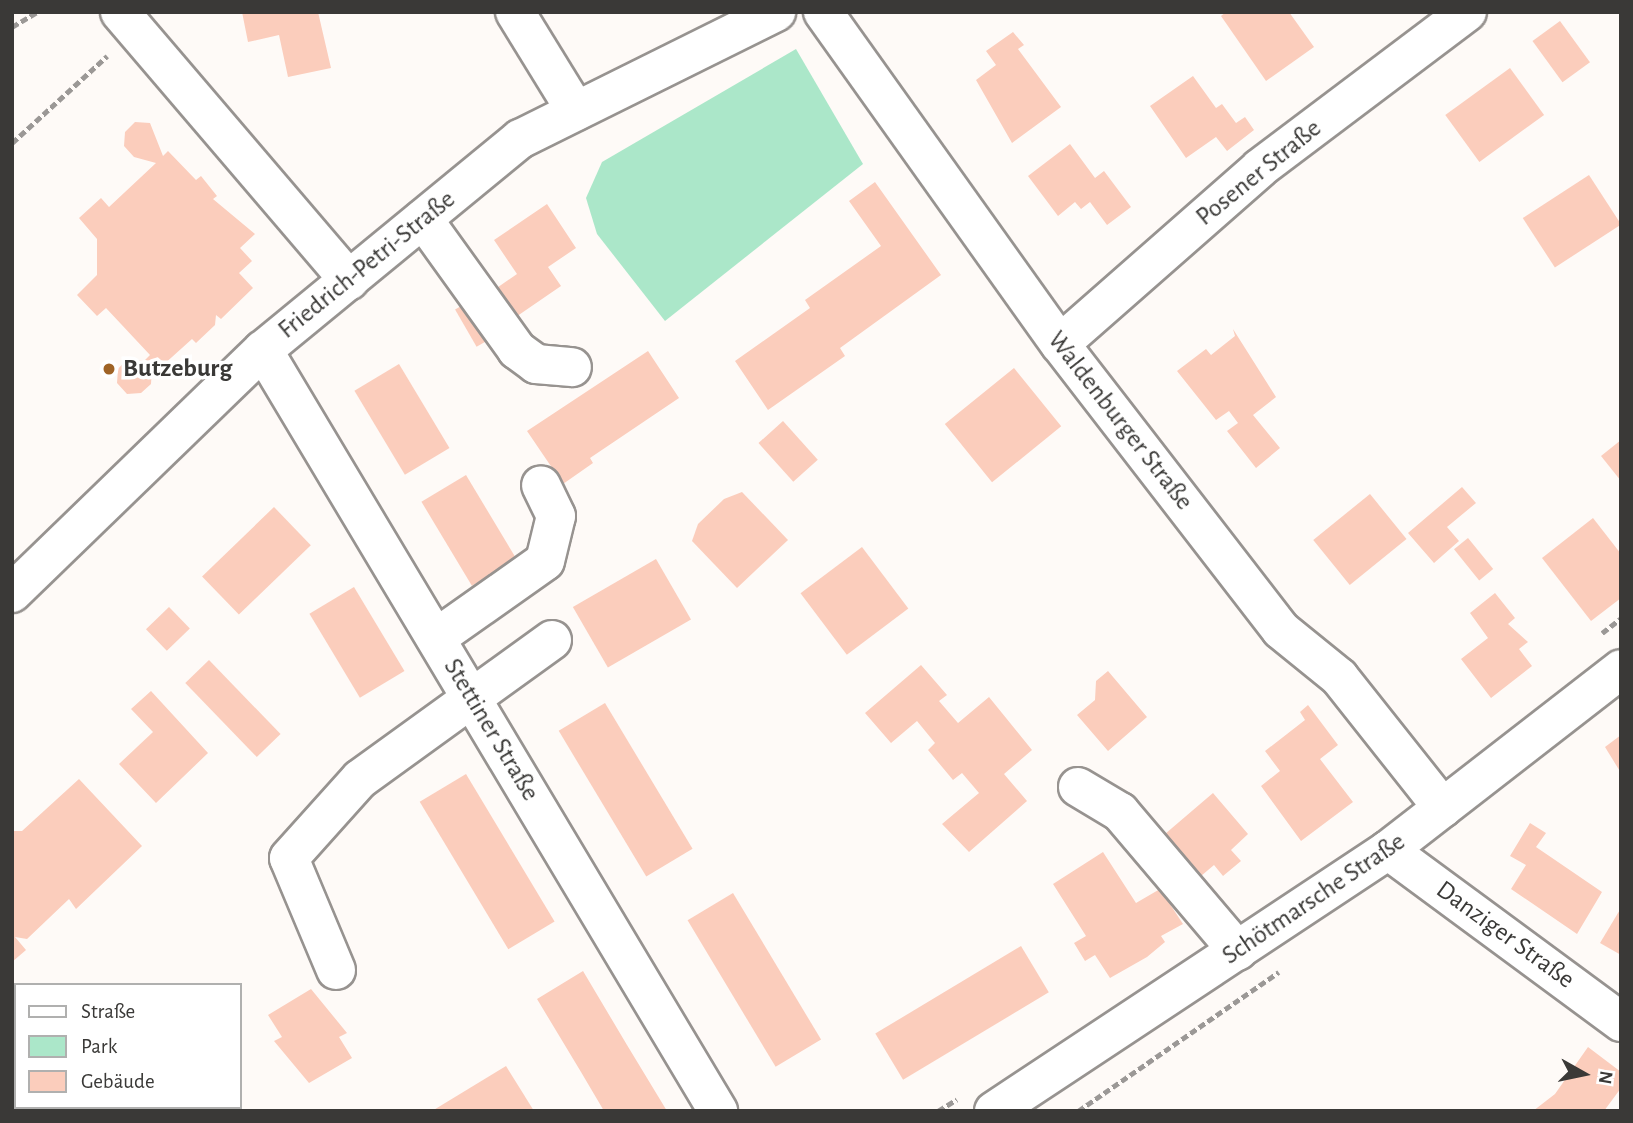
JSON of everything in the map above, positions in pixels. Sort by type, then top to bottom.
[{"type":"street","points":[[515,12],[576,111]]},
{"type":"street","name":"Friedrich-Petri-Straße","points":[[12,593],[263,350],[520,139],[776,12]]},
{"type":"street","name":"Waldenburger Straße","points":[[823,12],[1059,344],[1281,630],[1339,677],[1443,808]]},
{"type":"street","name":"Posener Straße","points":[[1059,344],[1260,168],[1467,12]]},
{"type":"street","points":[[128,21],[349,279]]},
{"type":"street","points":[[423,219],[517,350],[536,364],[572,367]]},
{"type":"street","name":"Stettiner Straße","points":[[263,350],[718,1111]]},
{"type":"street","points":[[436,638],[545,561],[556,516],[541,485]]},
{"type":"street","points":[[336,970],[289,858],[360,779],[552,640]]},
{"type":"street","name":"Schötmarsche Straße","points":[[994,1111],[1388,850],[1621,669]]},
{"type":"street","points":[[1078,787],[1120,812],[1238,951]]},
{"type":"street","name":"Danziger Straße","points":[[1388,850],[1621,1022]]},
{"type":"path","points":[[12,27],[37,12]]},
{"type":"path","points":[[12,143],[128,21]]},
{"type":"green space","points":[[796,49],[863,164],[665,321],[597,234],[586,198],[602,162]]},
{"type":"building","points":[[242,12],[318,12],[331,68],[288,77],[279,35],[248,42]]},
{"type":"building","points":[[1226,12],[1289,12],[1314,47],[1266,81],[1221,16]]},
{"type":"building","points":[[1560,21],[1590,62],[1562,82],[1532,41]]},
{"type":"building","points":[[1013,32],[1024,45],[1018,49],[1061,107],[1012,143],[976,80],[996,65],[986,51]]},
{"type":"building","points":[[1510,68],[1544,115],[1479,162],[1445,115]]},
{"type":"building","points":[[1193,76],[1216,108],[1222,104],[1236,123],[1245,117],[1254,130],[1227,151],[1216,137],[1186,158],[1150,106]]},
{"type":"building","points":[[135,122],[150,123],[163,156],[168,151],[196,180],[201,176],[217,196],[213,199],[255,234],[240,248],[252,261],[239,273],[253,288],[221,319],[216,315],[215,325],[196,343],[192,339],[162,366],[158,362],[152,367],[151,384],[141,393],[127,394],[117,383],[118,369],[127,359],[144,361],[150,355],[106,308],[97,316],[77,295],[97,275],[97,239],[79,218],[101,198],[109,207],[156,163],[134,157],[124,146],[125,132]]},
{"type":"building","points":[[1070,144],[1095,178],[1104,171],[1131,207],[1107,225],[1090,202],[1081,209],[1075,202],[1058,216],[1028,176]]},
{"type":"building","points":[[1589,175],[1621,225],[1555,268],[1523,218]]},
{"type":"building","points":[[875,182],[941,275],[840,348],[845,356],[768,410],[735,361],[810,308],[805,300],[881,246],[849,201]]},
{"type":"building","points":[[547,204],[576,248],[548,267],[561,286],[510,321],[491,292],[517,274],[494,240]]},
{"type":"building","points":[[475,298],[496,335],[477,347],[455,310]]},
{"type":"building","points":[[1233,329],[1276,397],[1253,415],[1280,448],[1256,468],[1227,431],[1238,423],[1229,411],[1216,420],[1177,371],[1206,349],[1211,355],[1235,336]]},
{"type":"building","points":[[648,351],[679,398],[590,458],[593,463],[563,484],[527,431]]},
{"type":"building","points":[[399,364],[449,448],[405,475],[354,391]]},
{"type":"building","points":[[1014,368],[1061,426],[992,482],[945,424]]},
{"type":"building","points":[[783,421],[818,460],[793,482],[758,443]]},
{"type":"building","points":[[1621,440],[1621,481],[1601,456]]},
{"type":"building","points":[[466,475],[516,559],[472,586],[421,502]]},
{"type":"building","points":[[1462,487],[1476,503],[1447,527],[1459,541],[1434,563],[1408,533]]},
{"type":"building","points":[[742,492],[788,540],[737,588],[692,541],[698,524],[724,499]]},
{"type":"building","points":[[1370,494],[1407,539],[1350,585],[1313,540]]},
{"type":"building","points":[[274,507],[311,545],[239,615],[202,576]]},
{"type":"building","points":[[1593,518],[1621,554],[1621,598],[1591,621],[1542,558]]},
{"type":"building","points":[[1468,538],[1493,569],[1479,580],[1454,549]]},
{"type":"building","points":[[862,547],[908,608],[847,655],[801,593]]},
{"type":"building","points":[[656,559],[691,620],[608,668],[573,607]]},
{"type":"building","points":[[354,587],[404,671],[360,698],[309,614]]},
{"type":"building","points":[[1495,593],[1515,618],[1508,624],[1528,642],[1519,649],[1532,666],[1491,698],[1461,659],[1488,638],[1470,613]]},
{"type":"building","points":[[169,607],[190,629],[167,651],[146,629]]},
{"type":"building","points":[[209,660],[281,734],[257,757],[185,683]]},
{"type":"building","points":[[921,665],[947,695],[939,701],[958,723],[989,697],[1032,750],[1004,774],[1027,801],[969,852],[942,824],[979,793],[962,773],[953,780],[928,750],[935,743],[917,721],[891,743],[865,713]]},
{"type":"building","points":[[1108,671],[1147,717],[1108,751],[1077,715],[1095,700],[1096,681]]},
{"type":"building","points":[[151,691],[208,753],[156,803],[119,764],[153,732],[131,709]]},
{"type":"building","points":[[605,703],[693,849],[646,877],[559,731]]},
{"type":"building","points":[[1308,705],[1338,745],[1320,759],[1353,802],[1301,841],[1261,786],[1280,771],[1265,751],[1305,720],[1300,712]]},
{"type":"building","points":[[1621,735],[1621,773],[1605,747]]},
{"type":"building","points":[[466,774],[555,921],[508,949],[420,802]]},
{"type":"building","points":[[79,779],[142,846],[76,909],[69,899],[27,939],[15,937],[26,950],[12,962],[12,831],[22,831]]},
{"type":"building","points":[[1213,793],[1248,834],[1231,850],[1241,861],[1223,876],[1214,865],[1201,876],[1165,834]]},
{"type":"building","points":[[1530,823],[1546,833],[1536,847],[1602,892],[1577,934],[1511,889],[1526,865],[1510,856]]},
{"type":"building","points":[[1103,852],[1136,903],[1160,889],[1183,924],[1161,936],[1165,942],[1147,957],[1110,978],[1095,955],[1085,961],[1074,943],[1086,936],[1053,884]]},
{"type":"building","points":[[733,893],[821,1040],[776,1067],[688,920]]},
{"type":"building","points":[[1621,908],[1621,955],[1600,943]]},
{"type":"building","points":[[1021,946],[1049,992],[903,1080],[875,1034]]},
{"type":"building","points":[[583,971],[667,1111],[604,1111],[537,999]]},
{"type":"building","points":[[311,989],[347,1033],[339,1037],[352,1058],[309,1083],[274,1041],[282,1037],[268,1015]]},
{"type":"building","points":[[1588,1047],[1621,1072],[1621,1088],[1604,1111],[1533,1111],[1555,1094]]},
{"type":"building","points":[[506,1066],[534,1111],[432,1111]]},
{"type":"place","name":"Butzeburg","points":[[109,369]]}]
